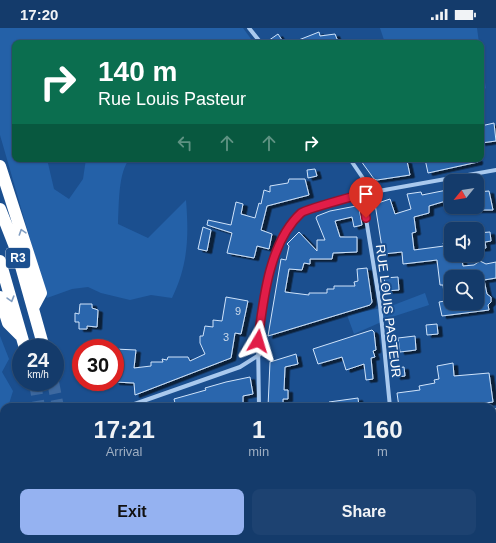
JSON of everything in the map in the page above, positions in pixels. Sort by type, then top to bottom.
[{"type":"highway","points":[[0,166],[41,293],[33,308]]},
{"type":"highway","name":"R3","points":[[0,209],[16,252],[42,339]]},
{"type":"highway","name":"R3","points":[[0,261],[22,339]]},
{"type":"highway","points":[[0,297],[8,323],[20,339]]},
{"type":"street","points":[[249,28],[259,40]]},
{"type":"street","points":[[352,162],[373,193]]},
{"type":"street","points":[[259,403],[258,341],[264,294],[281,239],[302,212],[362,194],[496,170]]},
{"type":"street","name":"RUE LOUIS PASTEUR","points":[[362,194],[380,305],[390,403]]},
{"type":"street","points":[[137,403],[240,367],[259,355]]},
{"type":"shaded area","points":[[0,28],[243,28],[252,40],[12,40],[12,162],[48,162],[54,189],[69,199],[83,179],[86,162],[128,162],[123,171],[121,180],[118,224],[148,238],[186,200],[186,250],[181,274],[172,298],[151,295],[130,300],[101,293],[88,287],[72,289],[47,298],[0,135]]},
{"type":"shaded area","points":[[380,28],[477,28],[479,40],[384,40]]},
{"type":"shaded area","points":[[484,76],[486,89],[484,87]]},
{"type":"shaded area","points":[[425,293],[429,305],[395,316],[354,334],[347,315],[391,306]]},
{"type":"shaded area","points":[[0,336],[9,359],[2,372],[13,391],[9,403],[0,403]]},
{"type":"building","points":[[319,32],[320,36],[335,34],[337,39],[336,40],[299,40]]},
{"type":"building","points":[[278,34],[282,40],[269,40]]},
{"type":"building","points":[[494,123],[496,141],[484,143],[484,125]]},
{"type":"building","points":[[362,162],[407,162],[410,175],[377,180],[374,179]]},
{"type":"building","points":[[426,162],[478,162],[428,173]]},
{"type":"building","points":[[315,169],[317,176],[308,178],[307,170]]},
{"type":"building","points":[[289,179],[305,179],[309,195],[267,206],[261,230],[272,234],[269,249],[257,246],[254,258],[227,253],[232,233],[207,225],[208,220],[231,225],[236,202],[243,204],[241,214],[255,218],[259,203],[261,204],[264,190],[270,192],[270,186],[288,183]]},
{"type":"building","points":[[444,191],[444,202],[429,206],[429,213],[414,217],[416,232],[412,233],[414,250],[444,246],[444,262],[462,262],[463,266],[474,265],[478,262],[486,264],[496,262],[496,278],[484,280],[484,270],[444,270],[444,293],[443,285],[440,285],[437,260],[403,264],[402,252],[383,254],[375,204],[390,199],[395,214],[411,209],[407,194],[421,192],[422,195]]},
{"type":"building","points":[[484,191],[489,191],[493,210],[484,210]]},
{"type":"building","points":[[356,206],[359,208],[362,225],[354,227],[352,217],[335,221],[340,237],[357,237],[357,252],[333,253],[332,259],[310,259],[310,264],[304,263],[302,270],[289,269],[285,292],[309,295],[309,293],[327,293],[327,289],[334,289],[334,286],[355,286],[354,282],[358,281],[357,269],[367,268],[372,302],[370,305],[268,336],[281,259],[286,260],[289,246],[287,244],[299,232],[317,251],[317,240],[325,240],[316,218],[317,216],[330,211]]},
{"type":"building","points":[[203,227],[211,230],[207,251],[198,249]]},
{"type":"building","points":[[484,232],[490,232],[491,241],[485,242],[486,248],[484,248]]},
{"type":"building","points":[[398,277],[399,290],[386,291],[384,278]]},
{"type":"building","points":[[484,280],[487,294],[491,297],[491,302],[488,305],[489,310],[442,316],[439,302],[444,301],[444,310],[484,310]]},
{"type":"building","points":[[226,297],[248,301],[241,334],[235,333],[231,358],[135,395],[134,383],[124,382],[124,349],[136,350],[134,368],[151,366],[151,362],[163,362],[162,359],[167,360],[168,357],[188,357],[190,361],[205,354],[200,343],[200,336],[203,336],[205,326],[213,327],[213,320],[222,321]]},
{"type":"building","points":[[80,304],[92,304],[92,308],[98,310],[97,327],[87,326],[87,329],[79,329],[79,322],[75,322],[75,313],[79,314]]},
{"type":"building","points":[[437,324],[438,334],[427,335],[426,325]]},
{"type":"building","points":[[372,330],[374,332],[376,350],[373,351],[375,357],[371,358],[373,379],[366,380],[364,364],[346,370],[342,357],[318,364],[313,349]]},
{"type":"building","points":[[415,336],[416,350],[400,352],[398,338]]},
{"type":"building","points":[[296,354],[298,364],[285,367],[284,390],[288,390],[288,399],[283,399],[283,403],[268,403],[270,362]]},
{"type":"building","points":[[453,363],[454,376],[489,373],[493,402],[398,403],[397,393],[420,390],[419,386],[435,383],[434,380],[439,379],[437,366]]},
{"type":"building","points":[[404,367],[405,376],[396,377],[395,368]]},
{"type":"building","points":[[250,377],[253,394],[243,396],[243,403],[175,403],[174,399],[206,390],[205,388]]},
{"type":"building","points":[[358,398],[359,403],[329,403]]},
{"type":"tunnel","points":[[36,391],[38,403]]},
{"type":"tunnel","points":[[55,391],[57,403]]},
{"type":"route","points":[[258,341],[264,294],[281,239],[302,212],[362,194],[366,218]]}]
